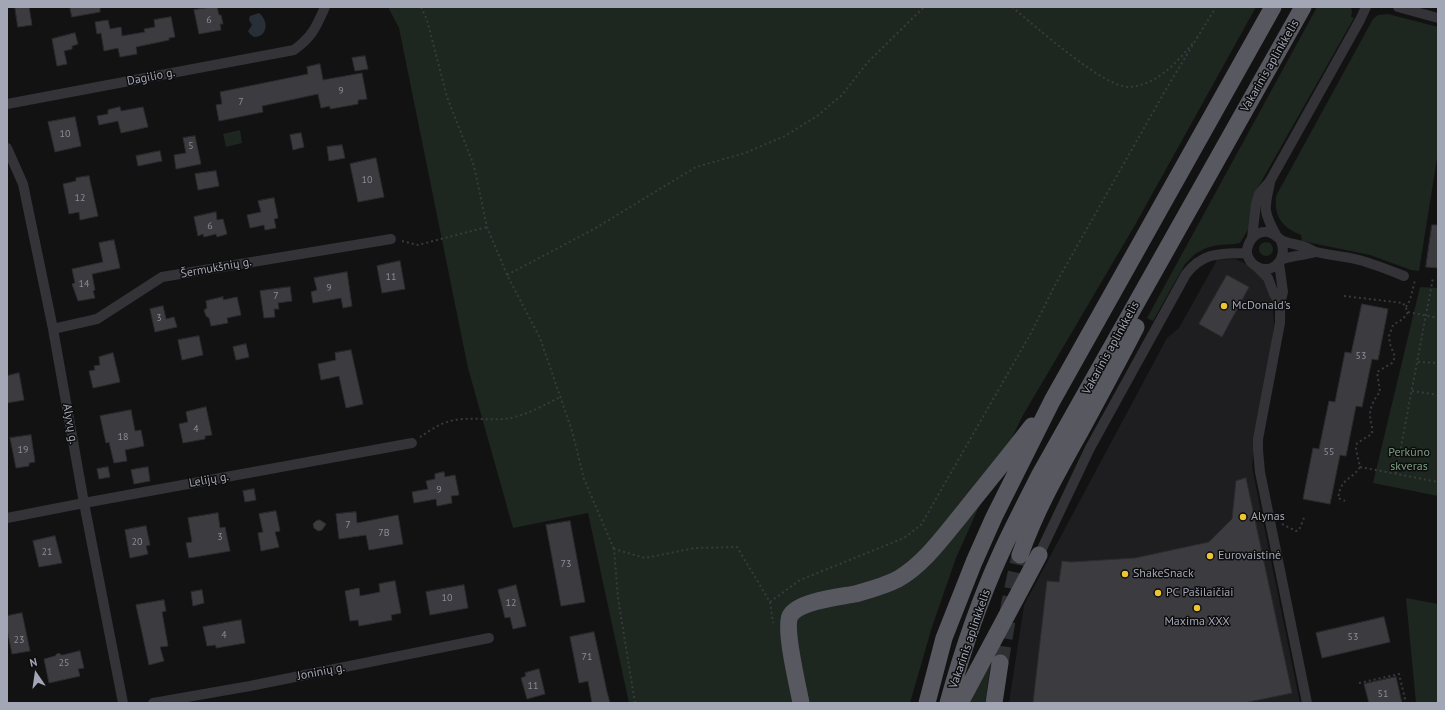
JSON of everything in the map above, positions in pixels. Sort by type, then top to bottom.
[{"type":"highway","name":"Vakarinis aplinkkelis","points":[[927,703],[944,638],[974,562],[994,517],[1052,401],[1273,7]]},
{"type":"highway","name":"Vakarinis aplinkkelis","points":[[948,703],[967,638],[982,597],[1011,531],[1039,476],[1304,7]]},
{"type":"highway","points":[[1020,555],[1029,530],[1045,495],[1118,361],[1176,249],[1201,188]]},
{"type":"highway","points":[[801,703],[790,641],[790,616],[799,607],[812,602],[855,594],[879,587],[898,579],[912,569],[928,555],[948,531],[1052,401]]},
{"type":"highway","points":[[960,703],[1039,555]]},
{"type":"highway","points":[[994,703],[1000,663]]},
{"type":"street","name":"Dagilio g.","points":[[7,104],[294,50],[307,41],[316,28],[326,7]]},
{"type":"street","points":[[1280,304],[1274,294],[1268,278],[1249,259],[1247,253],[1247,248],[1252,238],[1256,204],[1259,194],[1270,181],[1366,7]]},
{"type":"street","points":[[1398,7],[1438,18]]},
{"type":"street","name":"Alyvų g.","points":[[7,148],[22,184],[53,329],[84,503],[123,703]]},
{"type":"street","points":[[1270,181],[1265,205],[1267,218],[1283,245],[1284,251],[1280,262],[1283,292],[1280,304],[1280,323],[1258,439],[1258,450],[1260,472],[1307,703]]},
{"type":"street","points":[[1252,238],[1257,234],[1270,232],[1292,244],[1306,247],[1315,252],[1357,259],[1404,276]]},
{"type":"street","name":"Šermukšnių g.","points":[[53,329],[97,319],[162,277],[391,239]]},
{"type":"street","points":[[1257,267],[1274,267],[1280,262],[1295,256],[1307,255],[1315,252]]},
{"type":"street","points":[[1039,555],[1090,448],[1186,274],[1199,260],[1208,256],[1218,254],[1247,253]]},
{"type":"street","name":"Lelijų g.","points":[[7,518],[412,443]]},
{"type":"street","name":"Joninių g.","points":[[153,703],[489,638]]},
{"type":"path","points":[[421,7],[427,20],[447,97],[474,166],[488,227],[507,275],[540,338],[572,431],[584,479],[614,549],[618,598],[635,703]]},
{"type":"path","points":[[507,275],[594,229],[696,167],[745,153],[785,136],[817,116],[842,95],[867,63],[924,7]]},
{"type":"path","points":[[1012,7],[1079,61],[1115,84],[1128,87],[1154,80],[1176,63],[1197,38]]},
{"type":"path","points":[[770,602],[800,580],[904,538],[921,525],[1027,340],[1055,285],[1153,112],[1216,7]]},
{"type":"path","points":[[391,239],[418,245],[488,227]]},
{"type":"path","points":[[1406,307],[1410,300],[1416,277]]},
{"type":"path","points":[[1396,473],[1433,278]]},
{"type":"path","points":[[1344,296],[1403,303],[1408,312]]},
{"type":"path","points":[[1408,312],[1438,318]]},
{"type":"path","points":[[1345,501],[1338,498],[1340,488],[1344,481],[1356,473],[1360,467],[1356,449],[1357,443],[1372,434],[1373,426],[1370,415],[1374,400],[1380,392],[1377,372],[1392,363],[1395,357],[1390,344],[1389,336],[1393,325],[1403,319],[1408,312]]},
{"type":"path","points":[[1418,362],[1438,363]]},
{"type":"path","points":[[1412,390],[1438,395]]},
{"type":"path","points":[[412,443],[446,422],[461,419],[493,420],[512,418],[545,405],[560,397]]},
{"type":"path","points":[[1360,467],[1438,482]]},
{"type":"path","points":[[1271,526],[1283,524],[1296,531],[1299,530],[1304,518]]},
{"type":"path","points":[[614,549],[645,558],[694,548],[737,547],[770,602],[774,626]]},
{"type":"path","points":[[1359,683],[1400,674],[1406,703]]},
{"type":"shaded area","points":[[259,13],[266,24],[266,28],[262,34],[254,37],[248,31],[252,25],[249,20],[250,16]]},
{"type":"shaded area","points":[[1235,259],[1247,264],[1265,279],[1272,298],[1274,323],[1272,345],[1254,445],[1252,467],[1300,703],[1009,703],[1024,605],[1167,338],[1179,328],[1217,260]]},
{"type":"green space","points":[[388,7],[1256,7],[1135,225],[1022,417],[956,558],[932,627],[910,703],[629,703],[588,513],[513,528],[468,368],[399,28]]},
{"type":"green space","points":[[1317,7],[1351,7],[1351,17],[1354,18],[1257,189],[1253,202],[1249,228],[1240,243],[1218,245],[1206,248],[1195,254],[1185,264],[1153,321],[1147,318]]},
{"type":"green space","points":[[1388,14],[1438,27],[1438,152],[1419,271],[1411,270],[1370,255],[1302,241],[1301,235],[1284,225],[1276,210],[1276,196],[1373,19],[1378,15]]},
{"type":"green space","points":[[240,130],[242,143],[226,147],[223,134]]},
{"type":"green space","points":[[1263,242],[1269,242],[1273,246],[1273,252],[1269,256],[1263,256],[1259,252],[1259,246]]},
{"type":"green space","name":"Perkūno skveras","points":[[1420,287],[1438,288],[1438,496],[1373,483]]},
{"type":"green space","points":[[1406,598],[1438,604],[1438,703],[1416,703]]},
{"type":"green space","points":[[991,662],[985,703],[969,703]]},
{"type":"building","points":[[15,7],[29,7],[32,25],[18,27]]},
{"type":"building","points":[[70,7],[100,7],[100,12],[72,17]]},
{"type":"building","points":[[217,7],[219,15],[221,15],[223,24],[220,24],[221,30],[199,34],[194,10]]},
{"type":"building","points":[[171,17],[175,37],[169,38],[169,40],[136,47],[137,54],[120,57],[118,48],[104,51],[101,33],[97,34],[95,22],[108,20],[110,29],[121,27],[122,36],[145,32],[144,29],[155,27],[154,20]]},
{"type":"building","points":[[75,33],[78,44],[72,46],[72,49],[64,51],[67,64],[57,66],[52,39]]},
{"type":"building","points":[[365,56],[368,69],[355,71],[352,58]]},
{"type":"building","points":[[320,64],[323,80],[362,73],[367,99],[358,100],[358,104],[330,109],[330,106],[321,108],[318,94],[262,106],[263,112],[219,121],[216,105],[222,104],[220,92],[308,74],[307,67]]},
{"type":"building","points":[[120,107],[121,111],[143,107],[148,127],[121,133],[118,121],[99,125],[97,116],[108,114],[108,110]]},
{"type":"building","points":[[75,117],[81,146],[55,152],[48,122]]},
{"type":"building","points":[[301,133],[304,147],[293,150],[290,135]]},
{"type":"building","points":[[195,136],[201,164],[176,169],[174,155],[186,153],[183,138]]},
{"type":"building","points":[[342,145],[345,158],[329,161],[327,147]]},
{"type":"building","points":[[160,151],[162,161],[138,166],[136,156]]},
{"type":"building","points":[[376,158],[384,197],[358,202],[350,164]]},
{"type":"building","points":[[216,171],[219,186],[198,190],[195,174]]},
{"type":"building","points":[[89,176],[98,216],[80,220],[79,212],[69,214],[63,184],[76,181],[76,178]]},
{"type":"building","points":[[274,198],[278,218],[274,219],[276,228],[265,230],[264,225],[250,228],[247,215],[261,212],[258,201]]},
{"type":"building","points":[[216,212],[217,220],[223,219],[227,234],[217,237],[216,234],[204,237],[203,234],[198,236],[194,217]]},
{"type":"building","points":[[1432,225],[1438,225],[1438,268],[1426,267]]},
{"type":"building","points":[[114,240],[120,268],[92,274],[95,298],[78,301],[72,284],[75,283],[72,269],[103,262],[99,243]]},
{"type":"building","points":[[400,261],[405,289],[382,293],[377,266]]},
{"type":"building","points":[[347,272],[352,306],[343,308],[341,298],[313,303],[311,292],[317,290],[314,278]]},
{"type":"building","name":"McDonald's","points":[[1227,275],[1249,287],[1222,337],[1199,324]]},
{"type":"building","points":[[290,287],[292,301],[278,303],[279,309],[274,309],[275,317],[264,318],[260,291]]},
{"type":"building","points":[[223,297],[223,300],[237,297],[241,315],[227,318],[228,323],[211,326],[209,318],[206,316],[204,310],[207,308],[206,301]]},
{"type":"building","points":[[1362,304],[1388,309],[1378,360],[1372,359],[1362,407],[1356,406],[1346,456],[1340,455],[1330,504],[1303,499],[1313,448],[1319,449],[1329,401],[1335,402],[1345,352],[1351,353]]},
{"type":"building","points":[[163,306],[166,319],[174,317],[177,327],[155,332],[150,309]]},
{"type":"building","points":[[199,336],[203,355],[182,360],[178,340]]},
{"type":"building","points":[[246,344],[249,357],[236,360],[233,347]]},
{"type":"building","points":[[351,350],[363,404],[346,408],[339,376],[321,380],[318,364],[336,360],[335,353]]},
{"type":"building","points":[[113,353],[120,382],[93,388],[89,371],[95,370],[94,366],[100,365],[99,357]]},
{"type":"building","points":[[19,373],[24,400],[7,403],[7,376]]},
{"type":"building","points":[[206,407],[212,435],[205,436],[205,439],[183,443],[179,424],[188,422],[186,412]]},
{"type":"building","points":[[131,410],[135,431],[141,430],[144,446],[125,450],[127,461],[114,463],[109,442],[106,443],[100,416]]},
{"type":"building","points":[[31,435],[35,462],[29,463],[29,466],[16,468],[10,438]]},
{"type":"building","points":[[108,467],[110,477],[99,479],[97,469]]},
{"type":"building","points":[[148,467],[150,481],[134,484],[131,470]]},
{"type":"building","points":[[444,472],[445,477],[455,475],[459,495],[451,496],[452,503],[437,506],[436,499],[414,503],[412,492],[428,489],[426,481],[435,479],[435,474]]},
{"type":"building","name":"PC Pašilaičiai","points":[[1246,478],[1292,693],[1244,703],[1033,703],[1047,581],[1059,582],[1062,561],[1071,562],[1135,558],[1209,542],[1232,519],[1236,481]]},
{"type":"building","points":[[254,489],[256,500],[245,502],[243,491]]},
{"type":"building","points":[[276,511],[280,531],[275,532],[279,547],[261,551],[258,533],[263,532],[259,514]]},
{"type":"building","points":[[356,512],[357,523],[398,515],[403,544],[369,550],[366,535],[339,539],[336,514]]},
{"type":"building","points":[[218,513],[220,528],[225,527],[230,551],[189,558],[186,543],[192,542],[188,518]]},
{"type":"building","points":[[320,520],[326,524],[322,530],[318,531],[314,528],[313,524]]},
{"type":"building","points":[[570,521],[585,602],[561,606],[546,525]]},
{"type":"building","points":[[146,526],[150,545],[146,546],[148,554],[130,558],[125,530]]},
{"type":"building","points":[[55,536],[62,563],[39,567],[33,541]]},
{"type":"building","points":[[395,581],[401,613],[391,615],[392,620],[359,626],[358,620],[350,621],[345,591],[359,588],[360,596],[380,592],[379,584]]},
{"type":"building","points":[[464,585],[468,608],[430,615],[426,592]]},
{"type":"building","points":[[516,585],[526,626],[513,629],[510,617],[505,618],[498,590]]},
{"type":"building","points":[[202,590],[204,603],[193,606],[191,592]]},
{"type":"building","points":[[164,600],[166,611],[162,612],[168,646],[160,647],[164,661],[149,665],[136,605]]},
{"type":"building","points":[[22,613],[30,651],[12,654],[7,629],[7,616]]},
{"type":"building","points":[[1384,617],[1390,642],[1322,658],[1316,633]]},
{"type":"building","points":[[241,620],[245,643],[216,648],[216,645],[207,646],[203,627]]},
{"type":"building","points":[[594,632],[610,703],[592,703],[588,681],[579,683],[570,637]]},
{"type":"building","points":[[80,651],[84,668],[78,669],[80,676],[49,683],[44,659],[55,656],[58,653],[62,655]]},
{"type":"building","points":[[539,669],[545,694],[527,699],[521,678],[526,676],[525,673]]},
{"type":"building","points":[[1396,677],[1402,703],[1369,703],[1364,684]]},
{"type":"tunnel","points":[[1000,663],[1010,602],[1020,555]]},
{"type":"place","name":"McDonald's","points":[[1224,306]]},
{"type":"place","name":"Alynas","points":[[1243,517]]},
{"type":"place","name":"Eurovaistinė","points":[[1210,556]]},
{"type":"place","name":"ShakeSnack","points":[[1125,574]]},
{"type":"place","name":"PC Pašilaičiai","points":[[1158,593]]},
{"type":"place","name":"Maxima XXX","points":[[1197,608]]}]
